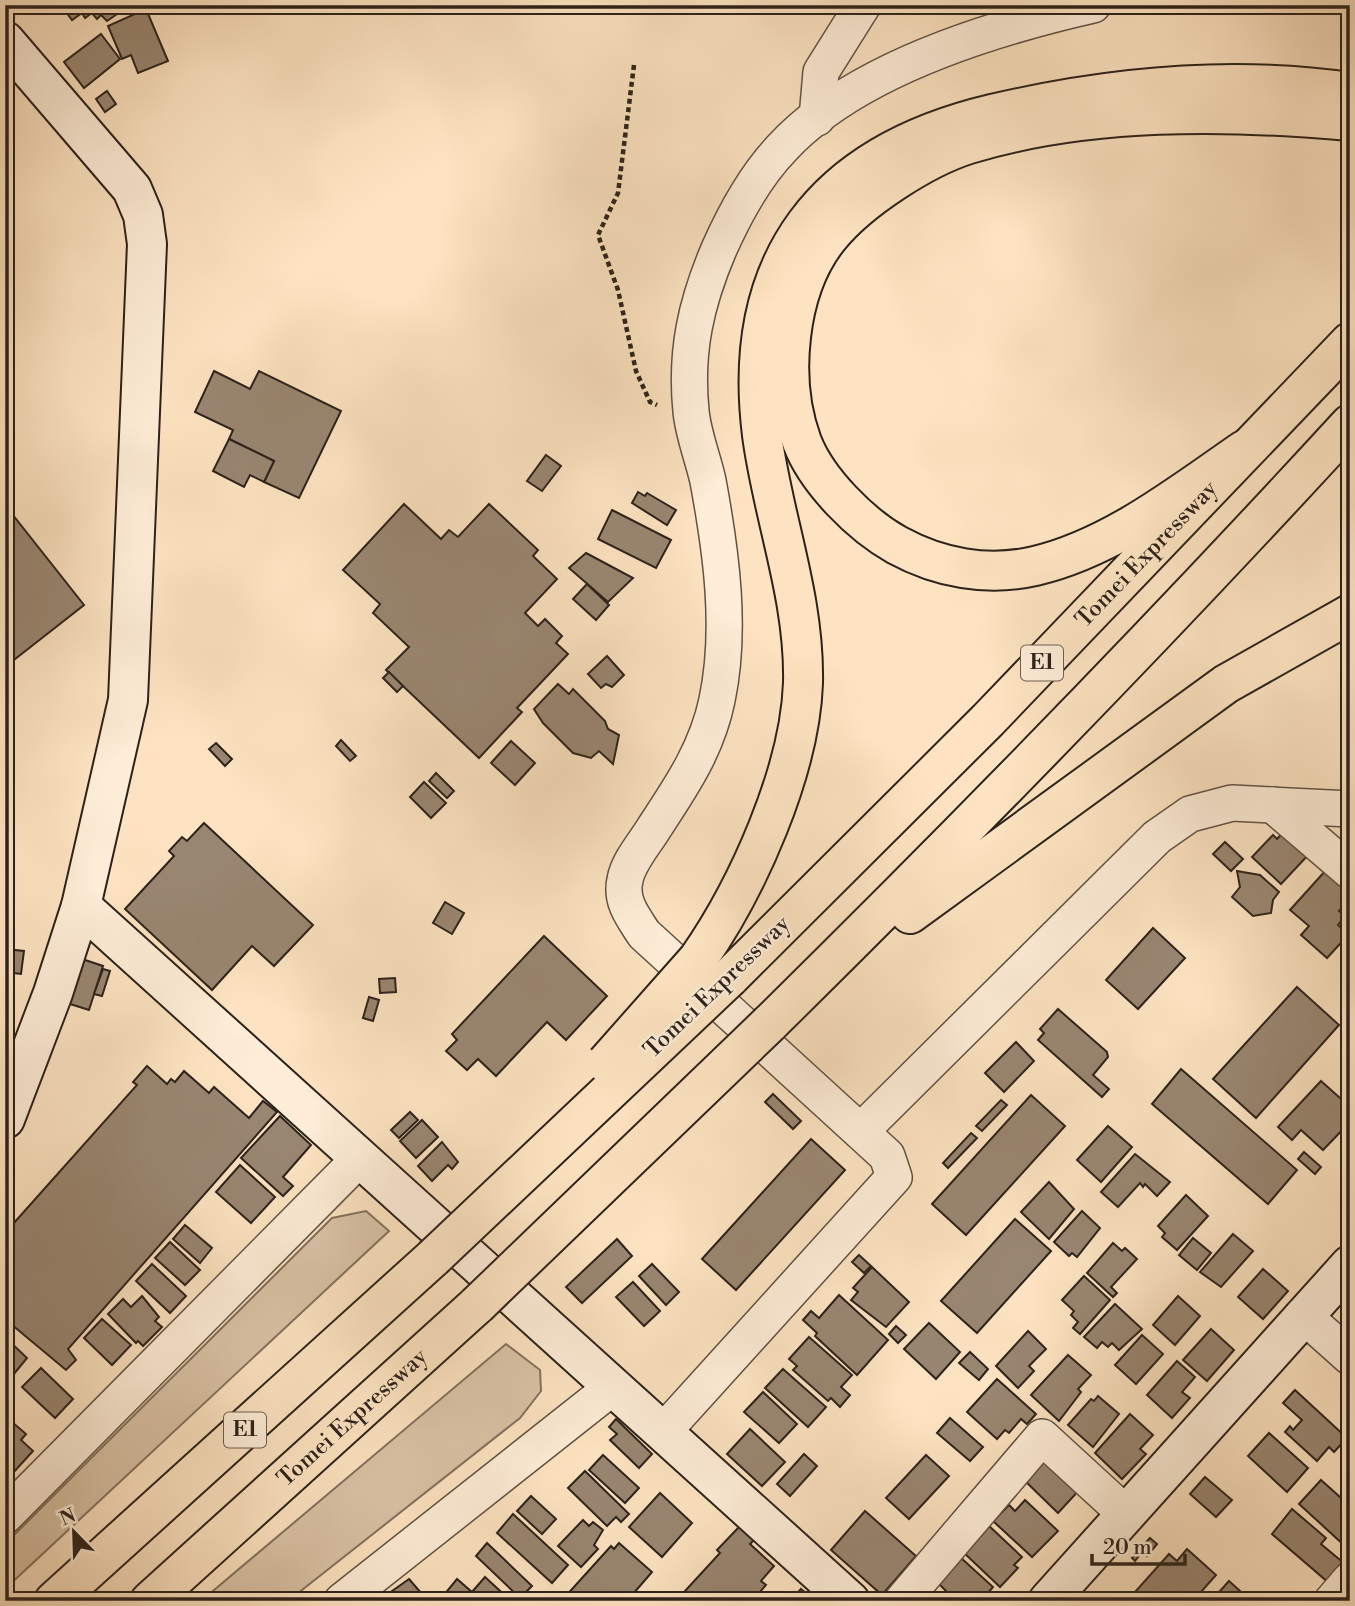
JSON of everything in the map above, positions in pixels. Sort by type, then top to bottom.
[{"type":"highway","points":[[713,969],[722,926],[773,814],[799,732],[802,628],[762,437],[758,379],[766,318],[777,273],[794,238],[821,204],[857,170],[899,146],[956,123],[1067,98],[1157,88],[1251,84],[1350,92]]},
{"type":"highway","points":[[1244,450],[1150,514],[1092,545],[1035,566],[973,572],[924,560],[880,536],[841,503],[803,443],[789,381],[790,336],[804,282],[829,237],[866,202],[915,169],[967,145],[1043,128],[1138,116],[1263,113],[1350,121]]},
{"type":"highway","name":"Tomei Expressway","points":[[54,1601],[424,1252],[713,969],[988,720],[1350,342]]},
{"type":"highway","name":"Tomei Expressway","points":[[150,1601],[477,1305],[769,1023],[1010,785],[1189,600],[1350,424]]},
{"type":"highway","points":[[769,1023],[936,893],[1226,684],[1350,614]]},
{"type":"street","points":[[817,118],[821,72],[863,5]]},
{"type":"street","points":[[663,1432],[894,1177],[887,1156],[644,934],[626,905],[624,879],[696,764],[717,701],[724,639],[720,562],[707,478],[693,421],[690,340],[705,283],[735,212],[782,148],[817,118],[889,73],[949,48],[1030,19],[1093,5]]},
{"type":"street","points":[[5,41],[132,189],[143,215],[147,244],[128,700],[81,906],[53,993],[5,1119]]},
{"type":"street","points":[[860,1131],[1157,837],[1191,814],[1232,803],[1350,808]]},
{"type":"street","points":[[1273,805],[1350,871]]},
{"type":"street","points":[[81,906],[850,1601]]},
{"type":"street","points":[[5,1516],[360,1158]]},
{"type":"street","points":[[1048,1601],[1350,1265]]},
{"type":"street","points":[[1303,1315],[1350,1357]]},
{"type":"street","points":[[342,1601],[614,1386]]},
{"type":"street","points":[[902,1601],[1042,1437],[1127,1515]]},
{"type":"street","points":[[1332,1601],[1350,1580]]},
{"type":"path","points":[[634,65],[618,193],[598,235],[618,290],[636,371],[650,402],[693,421]]},
{"type":"shaded area","points":[[366,1211],[389,1231],[5,1589],[5,1544],[332,1218]]},
{"type":"shaded area","points":[[506,1344],[540,1370],[541,1391],[520,1418],[288,1601],[201,1601]]},
{"type":"building","points":[[61,5],[130,5],[107,21],[101,15],[97,19],[92,13],[85,18],[82,13],[72,20]]},
{"type":"building","points":[[146,9],[168,61],[138,73],[131,55],[122,59],[108,26]]},
{"type":"building","points":[[101,34],[120,59],[84,88],[64,62]]},
{"type":"building","points":[[107,91],[116,104],[105,112],[96,99]]},
{"type":"building","points":[[214,371],[250,389],[259,371],[341,411],[299,498],[264,482],[274,461],[229,439],[233,430],[195,412]]},
{"type":"building","points":[[229,439],[274,461],[264,482],[250,475],[244,487],[213,471]]},
{"type":"building","points":[[546,455],[561,466],[542,491],[527,481]]},
{"type":"building","points":[[638,492],[645,496],[647,493],[676,510],[667,525],[632,503]]},
{"type":"building","points":[[404,504],[441,539],[449,530],[458,537],[489,504],[538,550],[533,556],[557,579],[525,613],[538,626],[545,619],[562,636],[556,643],[568,654],[517,708],[522,712],[479,758],[386,670],[409,647],[373,613],[380,604],[343,570]]},
{"type":"building","points":[[5,505],[84,605],[5,667]]},
{"type":"building","points":[[612,510],[671,540],[656,568],[598,539]]},
{"type":"building","points":[[586,553],[633,578],[608,602],[569,568]]},
{"type":"building","points":[[587,584],[609,605],[596,620],[573,599]]},
{"type":"building","points":[[607,656],[624,675],[612,687],[606,684],[601,688],[588,674]]},
{"type":"building","points":[[389,672],[403,686],[397,692],[383,678]]},
{"type":"building","points":[[558,684],[569,694],[573,689],[605,721],[608,729],[619,735],[613,764],[599,751],[591,758],[573,753],[543,723],[534,709]]},
{"type":"building","points":[[341,740],[356,756],[350,761],[336,746]]},
{"type":"building","points":[[511,741],[535,763],[515,785],[491,763]]},
{"type":"building","points":[[216,743],[232,759],[225,766],[209,749]]},
{"type":"building","points":[[436,773],[454,791],[447,798],[429,781]]},
{"type":"building","points":[[424,782],[446,803],[431,818],[410,797]]},
{"type":"building","points":[[204,823],[313,925],[274,966],[252,946],[212,990],[125,909],[174,856],[169,851],[182,837],[187,841]]},
{"type":"building","points":[[1285,830],[1310,853],[1281,884],[1252,857],[1273,835],[1277,839]]},
{"type":"building","points":[[1225,842],[1243,859],[1231,871],[1213,854]]},
{"type":"building","points":[[1327,869],[1349,888],[1344,893],[1350,899],[1339,911],[1345,916],[1338,925],[1349,934],[1327,958],[1301,935],[1309,926],[1290,910]]},
{"type":"building","points":[[1237,871],[1260,875],[1279,892],[1273,900],[1271,913],[1253,916],[1232,897],[1240,887]]},
{"type":"building","points":[[445,902],[464,913],[452,934],[433,923]]},
{"type":"building","points":[[1153,928],[1185,958],[1138,1009],[1106,980]]},
{"type":"building","points":[[544,936],[607,996],[566,1040],[547,1022],[496,1076],[478,1059],[467,1070],[446,1051],[457,1040],[452,1034]]},
{"type":"building","points":[[5,949],[24,951],[21,974],[5,972]]},
{"type":"building","points":[[82,959],[103,966],[89,1010],[67,1003]]},
{"type":"building","points":[[103,969],[110,971],[102,996],[94,994]]},
{"type":"building","points":[[395,978],[396,992],[380,993],[379,979]]},
{"type":"building","points":[[1297,987],[1339,1025],[1256,1118],[1213,1079]]},
{"type":"building","points":[[369,997],[379,1000],[373,1021],[363,1018]]},
{"type":"building","points":[[1058,1009],[1107,1052],[1108,1057],[1093,1075],[1109,1089],[1102,1097],[1038,1040],[1044,1033],[1040,1029]]},
{"type":"building","points":[[1016,1042],[1034,1061],[1004,1092],[985,1073]]},
{"type":"building","points":[[147,1066],[167,1084],[171,1079],[175,1082],[184,1071],[209,1093],[214,1087],[249,1118],[263,1101],[277,1112],[68,1349],[76,1360],[66,1370],[5,1319],[5,1233],[137,1085],[133,1082]]},
{"type":"building","points":[[1181,1069],[1297,1170],[1268,1204],[1152,1104]]},
{"type":"building","points":[[1321,1081],[1350,1107],[1350,1122],[1323,1150],[1301,1130],[1292,1140],[1278,1127]]},
{"type":"building","points":[[773,1094],[801,1121],[793,1129],[765,1102]]},
{"type":"building","points":[[1031,1095],[1065,1126],[966,1235],[932,1204]]},
{"type":"building","points":[[1001,1100],[1007,1105],[982,1131],[976,1126]]},
{"type":"building","points":[[410,1112],[418,1120],[399,1138],[391,1130]]},
{"type":"building","points":[[280,1116],[311,1145],[283,1177],[293,1186],[283,1196],[241,1158]]},
{"type":"building","points":[[422,1120],[438,1137],[416,1158],[400,1141]]},
{"type":"building","points":[[1108,1126],[1132,1147],[1101,1182],[1077,1160]]},
{"type":"building","points":[[971,1133],[977,1138],[948,1168],[943,1163]]},
{"type":"building","points":[[811,1139],[845,1170],[736,1290],[702,1259]]},
{"type":"building","points":[[442,1142],[458,1162],[452,1169],[448,1165],[432,1181],[418,1166]]},
{"type":"building","points":[[1304,1152],[1321,1167],[1315,1174],[1298,1159]]},
{"type":"building","points":[[1135,1154],[1170,1182],[1157,1196],[1145,1184],[1143,1187],[1140,1183],[1118,1207],[1101,1192]]},
{"type":"building","points":[[240,1165],[275,1197],[251,1223],[216,1192]]},
{"type":"building","points":[[1049,1182],[1074,1209],[1049,1239],[1021,1212]]},
{"type":"building","points":[[1186,1195],[1208,1216],[1177,1250],[1162,1237],[1165,1233],[1158,1226]]},
{"type":"building","points":[[1082,1211],[1100,1228],[1077,1257],[1072,1253],[1069,1256],[1054,1242]]},
{"type":"building","points":[[1015,1219],[1051,1251],[977,1333],[941,1301]]},
{"type":"building","points":[[185,1225],[212,1248],[200,1263],[173,1239]]},
{"type":"building","points":[[1233,1234],[1253,1251],[1221,1287],[1200,1272]]},
{"type":"building","points":[[1193,1238],[1211,1253],[1197,1270],[1179,1255]]},
{"type":"building","points":[[617,1239],[632,1256],[582,1303],[566,1287]]},
{"type":"building","points":[[170,1242],[200,1270],[185,1285],[155,1258]]},
{"type":"building","points":[[1113,1243],[1122,1251],[1125,1248],[1137,1259],[1111,1287],[1117,1293],[1113,1297],[1087,1273]]},
{"type":"building","points":[[859,1255],[871,1266],[864,1273],[852,1262]]},
{"type":"building","points":[[152,1264],[186,1296],[170,1313],[136,1281]]},
{"type":"building","points":[[652,1264],[679,1292],[666,1305],[639,1276]]},
{"type":"building","points":[[872,1267],[909,1302],[886,1327],[851,1300],[858,1292],[853,1288]]},
{"type":"building","points":[[1263,1269],[1288,1291],[1263,1319],[1238,1297]]},
{"type":"building","points":[[1084,1276],[1110,1300],[1080,1334],[1073,1328],[1078,1322],[1071,1315],[1074,1311],[1062,1300]]},
{"type":"building","points":[[633,1282],[660,1311],[644,1326],[616,1297]]},
{"type":"building","points":[[839,1295],[888,1340],[857,1375],[815,1336],[817,1333],[803,1320],[811,1311],[819,1318]]},
{"type":"building","points":[[142,1296],[159,1317],[155,1321],[162,1327],[143,1346],[138,1341],[136,1343],[108,1314],[123,1299],[131,1307]]},
{"type":"building","points":[[1178,1296],[1200,1316],[1175,1345],[1153,1325]]},
{"type":"building","points":[[1115,1304],[1142,1329],[1119,1350],[1112,1343],[1108,1347],[1102,1342],[1097,1348],[1084,1337]]},
{"type":"building","points":[[102,1319],[131,1345],[112,1365],[84,1338]]},
{"type":"building","points":[[929,1323],[960,1352],[936,1379],[904,1349]]},
{"type":"building","points":[[896,1326],[906,1335],[898,1343],[889,1334]]},
{"type":"building","points":[[1211,1329],[1234,1350],[1207,1381],[1183,1360]]},
{"type":"building","points":[[1028,1331],[1046,1349],[1029,1366],[1034,1371],[1018,1388],[996,1366]]},
{"type":"building","points":[[1142,1335],[1163,1354],[1136,1384],[1115,1365]]},
{"type":"building","points":[[5,1337],[27,1358],[5,1385]]},
{"type":"building","points":[[809,1337],[852,1375],[841,1387],[850,1395],[840,1407],[831,1398],[828,1401],[793,1370],[797,1366],[789,1359]]},
{"type":"building","points":[[970,1352],[988,1369],[979,1380],[959,1363]]},
{"type":"building","points":[[1068,1355],[1091,1375],[1078,1389],[1081,1392],[1059,1421],[1031,1395]]},
{"type":"building","points":[[1177,1361],[1195,1377],[1182,1392],[1190,1398],[1172,1418],[1147,1395]]},
{"type":"building","points":[[41,1368],[73,1399],[55,1418],[22,1387]]},
{"type":"building","points":[[783,1369],[826,1407],[808,1427],[765,1388]]},
{"type":"building","points":[[997,1379],[1036,1414],[1027,1424],[1021,1419],[1009,1433],[1005,1430],[997,1439],[967,1412]]},
{"type":"building","points":[[1295,1390],[1347,1438],[1334,1452],[1329,1447],[1317,1461],[1285,1432],[1290,1426],[1293,1430],[1302,1420],[1283,1403]]},
{"type":"building","points":[[763,1392],[797,1424],[779,1443],[744,1412]]},
{"type":"building","points":[[1098,1396],[1119,1414],[1093,1447],[1068,1425],[1091,1399],[1094,1401]]},
{"type":"building","points":[[1130,1414],[1153,1435],[1140,1449],[1146,1454],[1122,1479],[1095,1453]]},
{"type":"building","points":[[950,1418],[983,1447],[970,1461],[937,1433]]},
{"type":"building","points":[[616,1419],[652,1454],[639,1468],[610,1440],[617,1434],[609,1427]]},
{"type":"building","points":[[12,1422],[26,1434],[21,1440],[33,1451],[13,1473],[5,1467],[5,1429]]},
{"type":"building","points":[[750,1429],[785,1462],[762,1486],[727,1454]]},
{"type":"building","points":[[1269,1433],[1308,1468],[1287,1492],[1248,1456]]},
{"type":"building","points":[[804,1454],[817,1466],[790,1496],[777,1484]]},
{"type":"building","points":[[603,1455],[639,1488],[625,1503],[589,1470]]},
{"type":"building","points":[[926,1455],[949,1476],[909,1519],[886,1498]]},
{"type":"building","points":[[1045,1457],[1083,1486],[1058,1513],[1023,1479]]},
{"type":"building","points":[[585,1471],[629,1514],[621,1522],[616,1517],[607,1526],[568,1488]]},
{"type":"building","points":[[1205,1477],[1232,1500],[1216,1517],[1190,1494]]},
{"type":"building","points":[[1321,1480],[1350,1506],[1350,1541],[1345,1546],[1299,1504]]},
{"type":"building","points":[[660,1493],[692,1523],[662,1557],[629,1527]]},
{"type":"building","points":[[531,1496],[556,1519],[542,1534],[517,1511]]},
{"type":"building","points":[[1025,1500],[1058,1531],[1032,1557],[993,1521],[1009,1505],[1015,1511]]},
{"type":"building","points":[[1292,1509],[1326,1538],[1321,1544],[1345,1564],[1329,1583],[1272,1534]]},
{"type":"building","points":[[865,1511],[916,1556],[882,1595],[831,1550]]},
{"type":"building","points":[[513,1514],[568,1565],[552,1583],[497,1533]]},
{"type":"building","points":[[583,1520],[589,1526],[593,1522],[603,1530],[594,1545],[598,1549],[581,1567],[558,1546]]},
{"type":"building","points":[[987,1524],[1022,1557],[1014,1565],[1018,1568],[1000,1587],[962,1551]]},
{"type":"building","points":[[740,1526],[755,1539],[750,1544],[774,1566],[761,1581],[766,1585],[752,1601],[695,1601],[685,1591],[720,1553],[717,1550]]},
{"type":"building","points":[[1150,1538],[1157,1544],[1147,1556],[1142,1552],[1135,1561],[1132,1558]]},
{"type":"building","points":[[487,1543],[532,1586],[520,1598],[476,1556]]},
{"type":"building","points":[[619,1543],[652,1572],[627,1601],[567,1601],[564,1598],[611,1546],[614,1549]]},
{"type":"building","points":[[1187,1549],[1216,1575],[1193,1601],[1127,1601],[1169,1554],[1177,1561]]},
{"type":"building","points":[[960,1557],[993,1587],[981,1601],[956,1601],[936,1581]]},
{"type":"building","points":[[485,1577],[511,1601],[439,1601],[457,1579],[472,1592]]},
{"type":"building","points":[[409,1579],[428,1601],[378,1601]]},
{"type":"building","points":[[1229,1581],[1251,1601],[1211,1601]]},
{"type":"building","points":[[801,1589],[814,1600],[819,1601],[790,1601]]}]
